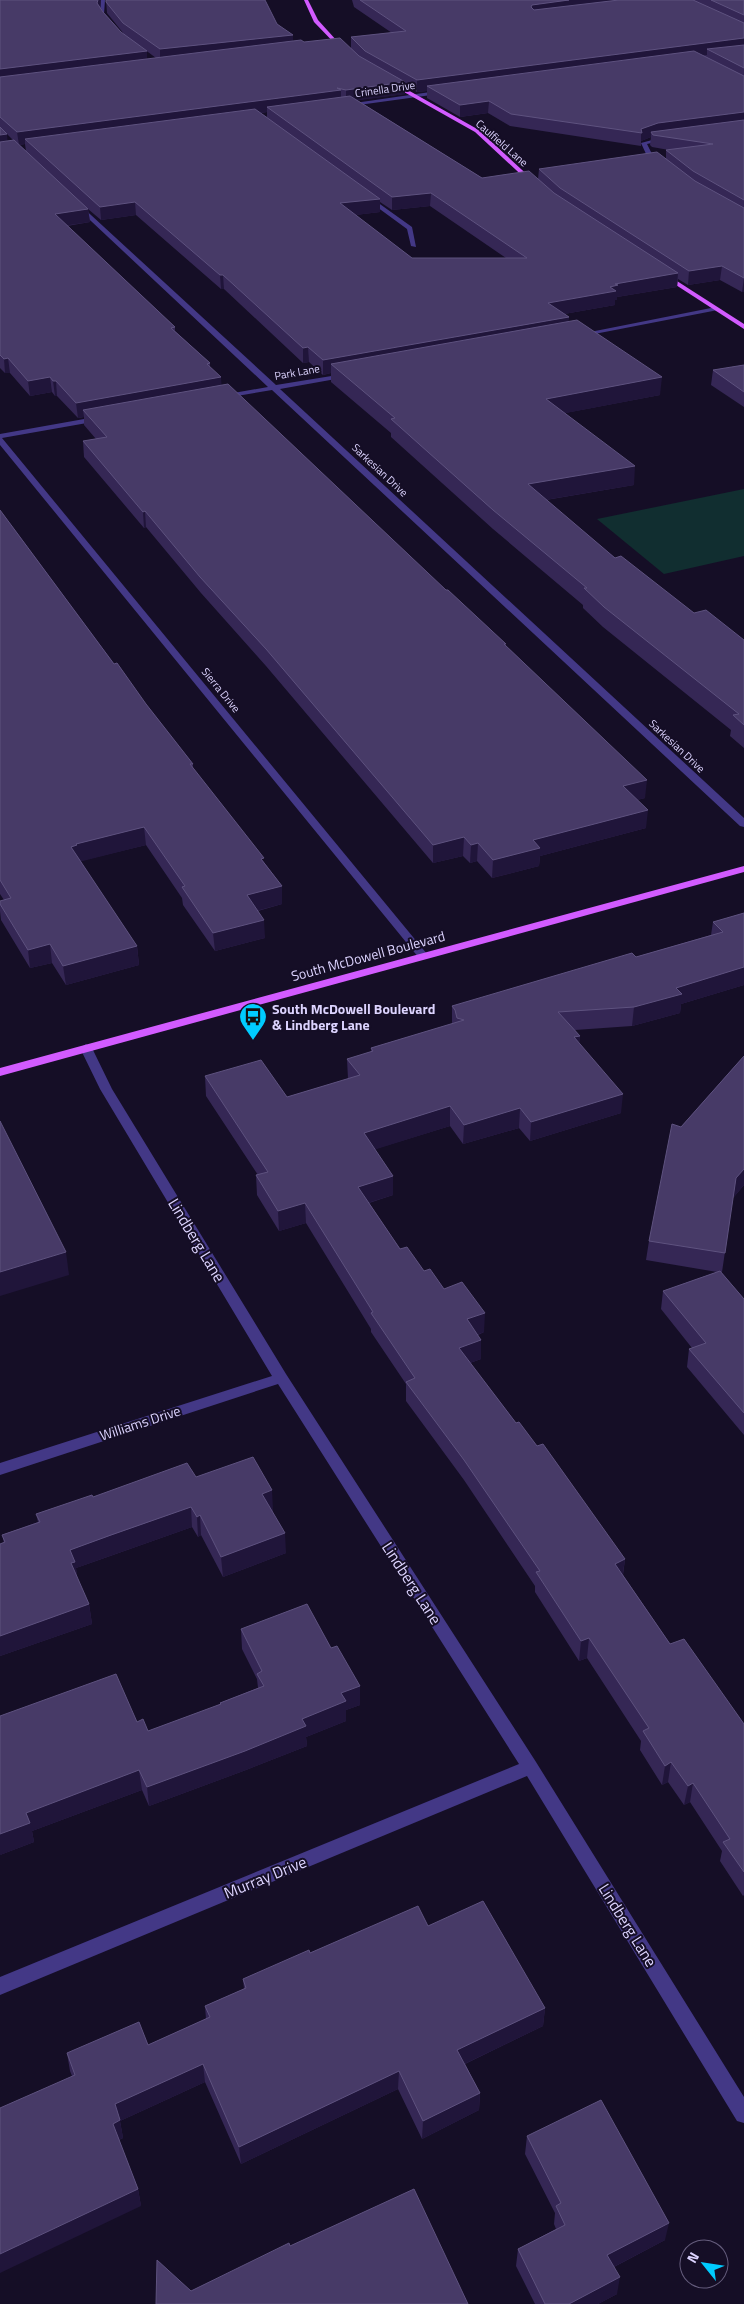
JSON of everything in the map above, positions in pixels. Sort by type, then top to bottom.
[{"type":"main road","points":[[306,0],[316,21],[349,54]]},
{"type":"main road","name":"Caulfield Lane","points":[[380,77],[477,131],[534,184]]},
{"type":"main road","points":[[660,273],[744,327]]},
{"type":"main road","name":"South McDowell Boulevard","points":[[0,1072],[744,869]]},
{"type":"street","points":[[103,0],[102,14],[114,32]]},
{"type":"street","points":[[329,46],[339,45]]},
{"type":"street","name":"Crinella Drive","points":[[335,106],[447,91]]},
{"type":"street","points":[[666,170],[649,155],[644,143],[674,137]]},
{"type":"street","points":[[363,194],[410,228],[414,246]]},
{"type":"street","name":"Sarkesian Drive","points":[[70,198],[744,824]]},
{"type":"street","points":[[572,336],[716,309]]},
{"type":"street","name":"Park Lane","points":[[210,399],[357,374]]},
{"type":"street","points":[[0,436],[105,417]]},
{"type":"street","name":"Sierra Drive","points":[[0,440],[423,956]]},
{"type":"street","name":"Lindberg Lane","points":[[86,1048],[106,1089],[281,1378],[530,1767],[744,2114]]},
{"type":"street","name":"Williams Drive","points":[[0,1469],[281,1378]]},
{"type":"street","name":"Murray Drive","points":[[0,1986],[530,1767]]},
{"type":"green space","points":[[744,489],[744,556],[664,574],[597,519]]},
{"type":"building","points":[[0,0],[98,0],[97,3],[103,12],[121,32],[147,51],[0,69]]},
{"type":"building","points":[[106,0],[265,0],[277,24],[293,35],[160,49],[123,23]]},
{"type":"building","points":[[360,0],[569,0],[532,5],[531,7],[534,10],[619,0],[693,0],[744,23],[744,38],[417,80],[365,51],[351,37],[406,31]]},
{"type":"building","points":[[711,0],[744,0],[744,15]]},
{"type":"building","points":[[340,38],[359,56],[405,82],[346,90],[337,88],[341,90],[17,132],[0,117],[0,77],[301,40],[304,42]]},
{"type":"building","points":[[744,45],[744,68],[707,49]]},
{"type":"building","points":[[694,51],[744,76],[744,112],[658,123],[641,129],[642,133],[511,114],[489,101],[460,105],[427,86]]},
{"type":"building","points":[[350,96],[482,178],[529,171],[554,193],[678,273],[615,284],[618,285],[610,287],[616,291],[548,303],[569,317],[323,360],[308,347],[303,348],[223,275],[220,275],[135,202],[100,207],[25,139],[255,109],[380,199],[340,203],[412,258],[527,258],[431,193],[392,197],[267,107]]},
{"type":"building","points":[[744,120],[744,200],[693,171],[666,150],[713,144],[653,135],[651,132]]},
{"type":"building","points":[[0,127],[7,134],[0,135]]},
{"type":"building","points":[[14,140],[88,209],[55,214],[175,327],[171,328],[210,363],[207,364],[221,377],[76,403],[50,377],[28,381],[8,358],[4,359],[0,355],[0,142]]},
{"type":"building","points":[[657,152],[695,181],[744,208],[744,278],[722,266],[689,271],[560,188],[539,169]]},
{"type":"building","points":[[577,320],[662,377],[546,399],[635,466],[528,484],[615,558],[621,556],[694,613],[706,610],[744,640],[744,725],[733,715],[739,714],[604,607],[584,588],[587,588],[493,510],[391,419],[395,418],[331,364]]},
{"type":"building","points":[[744,365],[744,392],[713,370]]},
{"type":"building","points":[[228,384],[446,590],[506,644],[504,644],[647,780],[623,786],[648,810],[533,840],[540,848],[493,860],[478,843],[471,845],[464,837],[433,845],[266,649],[200,577],[83,441],[107,437],[83,410]]},
{"type":"building","points":[[0,510],[114,664],[117,663],[193,764],[190,764],[264,858],[261,859],[282,886],[247,895],[264,920],[213,933],[182,887],[185,886],[144,827],[76,844],[71,847],[137,946],[63,966],[50,944],[28,950],[0,904],[0,901],[11,898],[0,880]]},
{"type":"building","points":[[744,913],[744,967],[676,988],[682,994],[634,1007],[558,1012],[580,1036],[574,1037],[623,1094],[531,1122],[520,1108],[464,1125],[450,1106],[364,1133],[393,1176],[358,1187],[400,1249],[407,1247],[424,1271],[430,1269],[444,1289],[462,1282],[485,1313],[467,1319],[481,1340],[459,1348],[516,1423],[519,1422],[537,1446],[543,1444],[625,1559],[615,1564],[670,1644],[684,1639],[744,1724],[744,1872],[723,1842],[730,1839],[693,1783],[688,1786],[671,1762],[665,1766],[643,1731],[649,1728],[589,1638],[581,1641],[536,1572],[540,1571],[464,1460],[406,1382],[415,1378],[371,1313],[373,1312],[305,1203],[278,1211],[256,1175],[268,1172],[205,1076],[261,1060],[287,1097],[360,1075],[347,1059],[373,1051],[371,1048],[464,1020],[457,1018],[452,1006],[632,953],[636,957],[723,932],[713,922]]},
{"type":"building","points":[[744,1056],[744,1169],[736,1178],[725,1253],[649,1241],[672,1124],[681,1127]]},
{"type":"building","points":[[0,1121],[66,1252],[0,1272]]},
{"type":"building","points":[[720,1271],[744,1299],[744,1413],[689,1349],[706,1343],[663,1291]]},
{"type":"building","points":[[253,1457],[272,1490],[262,1494],[285,1533],[221,1557],[200,1515],[197,1517],[191,1507],[111,1535],[70,1550],[75,1562],[71,1563],[89,1604],[0,1636],[0,1544],[5,1542],[2,1535],[40,1522],[36,1514],[92,1495],[93,1497],[187,1463],[196,1477]]},
{"type":"building","points":[[307,1604],[331,1648],[337,1646],[360,1686],[341,1693],[346,1701],[302,1719],[306,1726],[245,1751],[147,1787],[139,1770],[26,1813],[30,1823],[0,1834],[0,1716],[116,1674],[137,1722],[143,1719],[148,1731],[264,1686],[257,1674],[262,1671],[241,1629]]},
{"type":"building","points":[[483,1901],[545,2008],[457,2050],[480,2093],[423,2121],[399,2071],[239,2147],[203,2064],[115,2104],[120,2120],[113,2124],[138,2189],[0,2254],[0,2108],[75,2075],[67,2053],[139,2022],[148,2045],[210,2017],[205,2006],[246,1988],[243,1979],[309,1950],[310,1953],[418,1906],[428,1926]]},
{"type":"building","points":[[601,2100],[669,2223],[607,2255],[620,2277],[569,2304],[545,2304],[518,2249],[565,2225],[556,2206],[561,2203],[527,2136]]},
{"type":"building","points":[[414,2189],[468,2304],[156,2304],[157,2260],[191,2291],[289,2243],[290,2246]]},
{"type":"place","name":"South McDowell Boulevard & Lindberg Lane","points":[[253,1041]]}]
